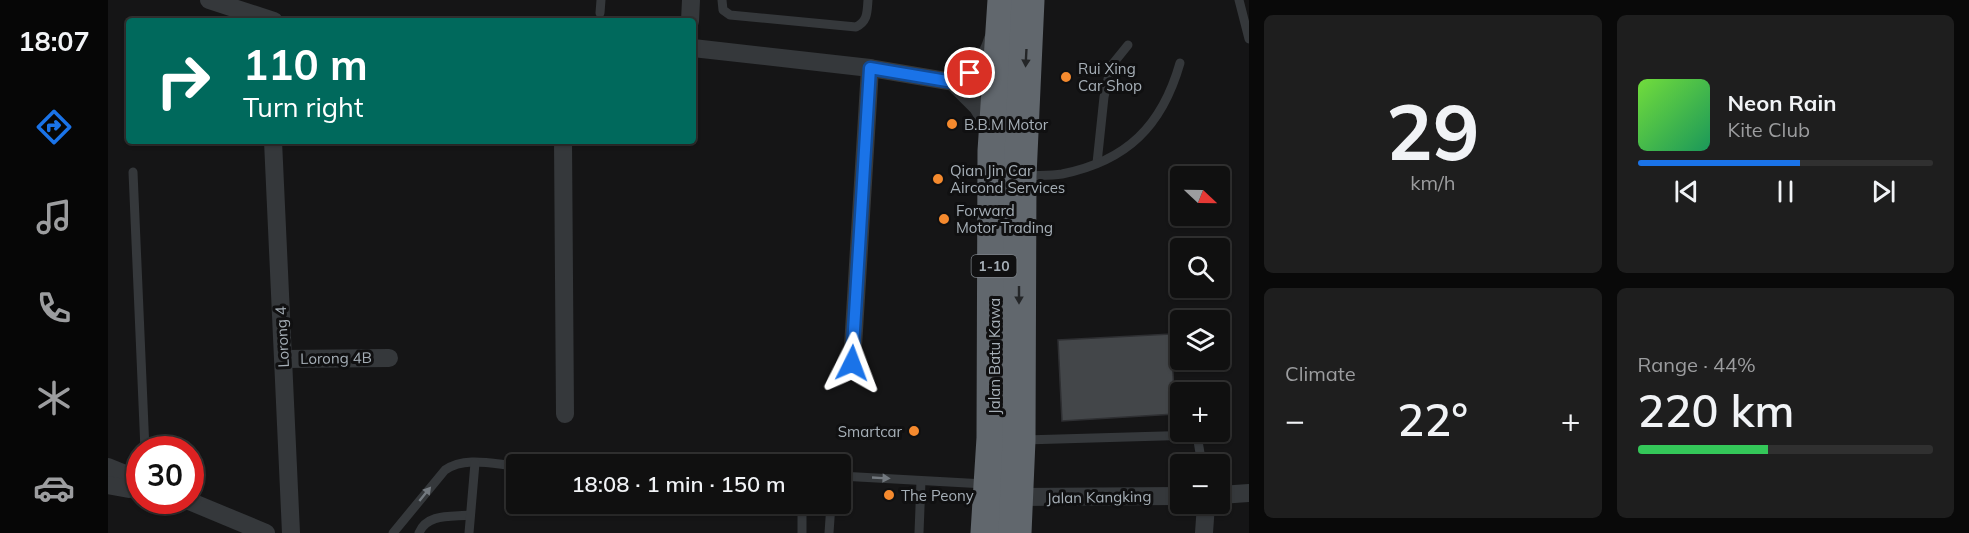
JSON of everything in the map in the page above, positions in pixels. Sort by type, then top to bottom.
[{"type":"highway","name":"Jalan Batu Kawa","points":[[1012,1],[994,151],[993,438],[1015,533]]},
{"type":"highway","name":"Jalan Batu Kawa","points":[[987,533],[1004,491],[1018,440],[1020,176],[1012,1]]},
{"type":"street","points":[[209,0],[264,18]]},
{"type":"street","points":[[266,0],[270,18]]},
{"type":"street","points":[[690,18],[691,0]]},
{"type":"street","points":[[953,82],[970,73],[989,56],[1012,1]]},
{"type":"street","points":[[696,48],[870,68],[953,82],[978,107],[986,120],[994,151]]},
{"type":"street","points":[[852,363],[870,68]]},
{"type":"street","name":"Lorong 4","points":[[273,144],[291,533]]},
{"type":"street","points":[[563,144],[565,414]]},
{"type":"street","name":"Lorong 4B","points":[[283,359],[389,358]]},
{"type":"street","points":[[108,467],[126,474]]},
{"type":"street","points":[[108,485],[126,488]]},
{"type":"street","name":"Jalan Kangking","points":[[1004,491],[1170,496]]},
{"type":"street","points":[[1230,494],[1249,493]]},
{"type":"street","points":[[204,507],[266,533]]},
{"type":"street","points":[[1204,533],[1205,514]]},
{"type":"lane","points":[[600,13],[601,0]]},
{"type":"lane","points":[[722,0],[723,10],[730,15],[856,27],[862,24],[867,17],[868,0]]},
{"type":"lane","points":[[1239,0],[1249,39]]},
{"type":"lane","points":[[1097,163],[1104,97],[1112,66],[1128,45]]},
{"type":"lane","points":[[1020,176],[1061,174],[1097,163],[1131,146],[1155,119],[1173,88],[1180,63]]},
{"type":"lane","points":[[133,172],[144,436]]},
{"type":"lane","points":[[1018,440],[1170,435]]},
{"type":"lane","points":[[468,533],[475,463]]},
{"type":"lane","points":[[393,533],[445,470],[454,464],[506,465]]},
{"type":"lane","points":[[851,477],[921,481],[1004,491]]},
{"type":"lane","points":[[919,533],[921,481]]},
{"type":"lane","points":[[802,514],[802,533]]},
{"type":"lane","points":[[829,533],[830,514]]},
{"type":"lane","points":[[419,533],[431,519],[470,515]]},
{"type":"building","points":[[1170,334],[1170,370],[1173,370],[1173,382],[1170,382],[1170,414],[1062,421],[1058,340]]},
{"type":"place","name":"Rui Xing Car Shop","points":[[1066,77]]},
{"type":"place","name":"B.B.M Motor","points":[[952,124]]},
{"type":"place","name":"Qian Jin Car Aircond Services","points":[[938,179]]},
{"type":"place","name":"Forward Motor Trading","points":[[944,219]]},
{"type":"place","name":"Smartcar","points":[[914,431]]},
{"type":"place","name":"The Peony","points":[[889,495]]},
{"type":"route","points":[[852,363],[870,68],[953,82],[970,73]]}]
